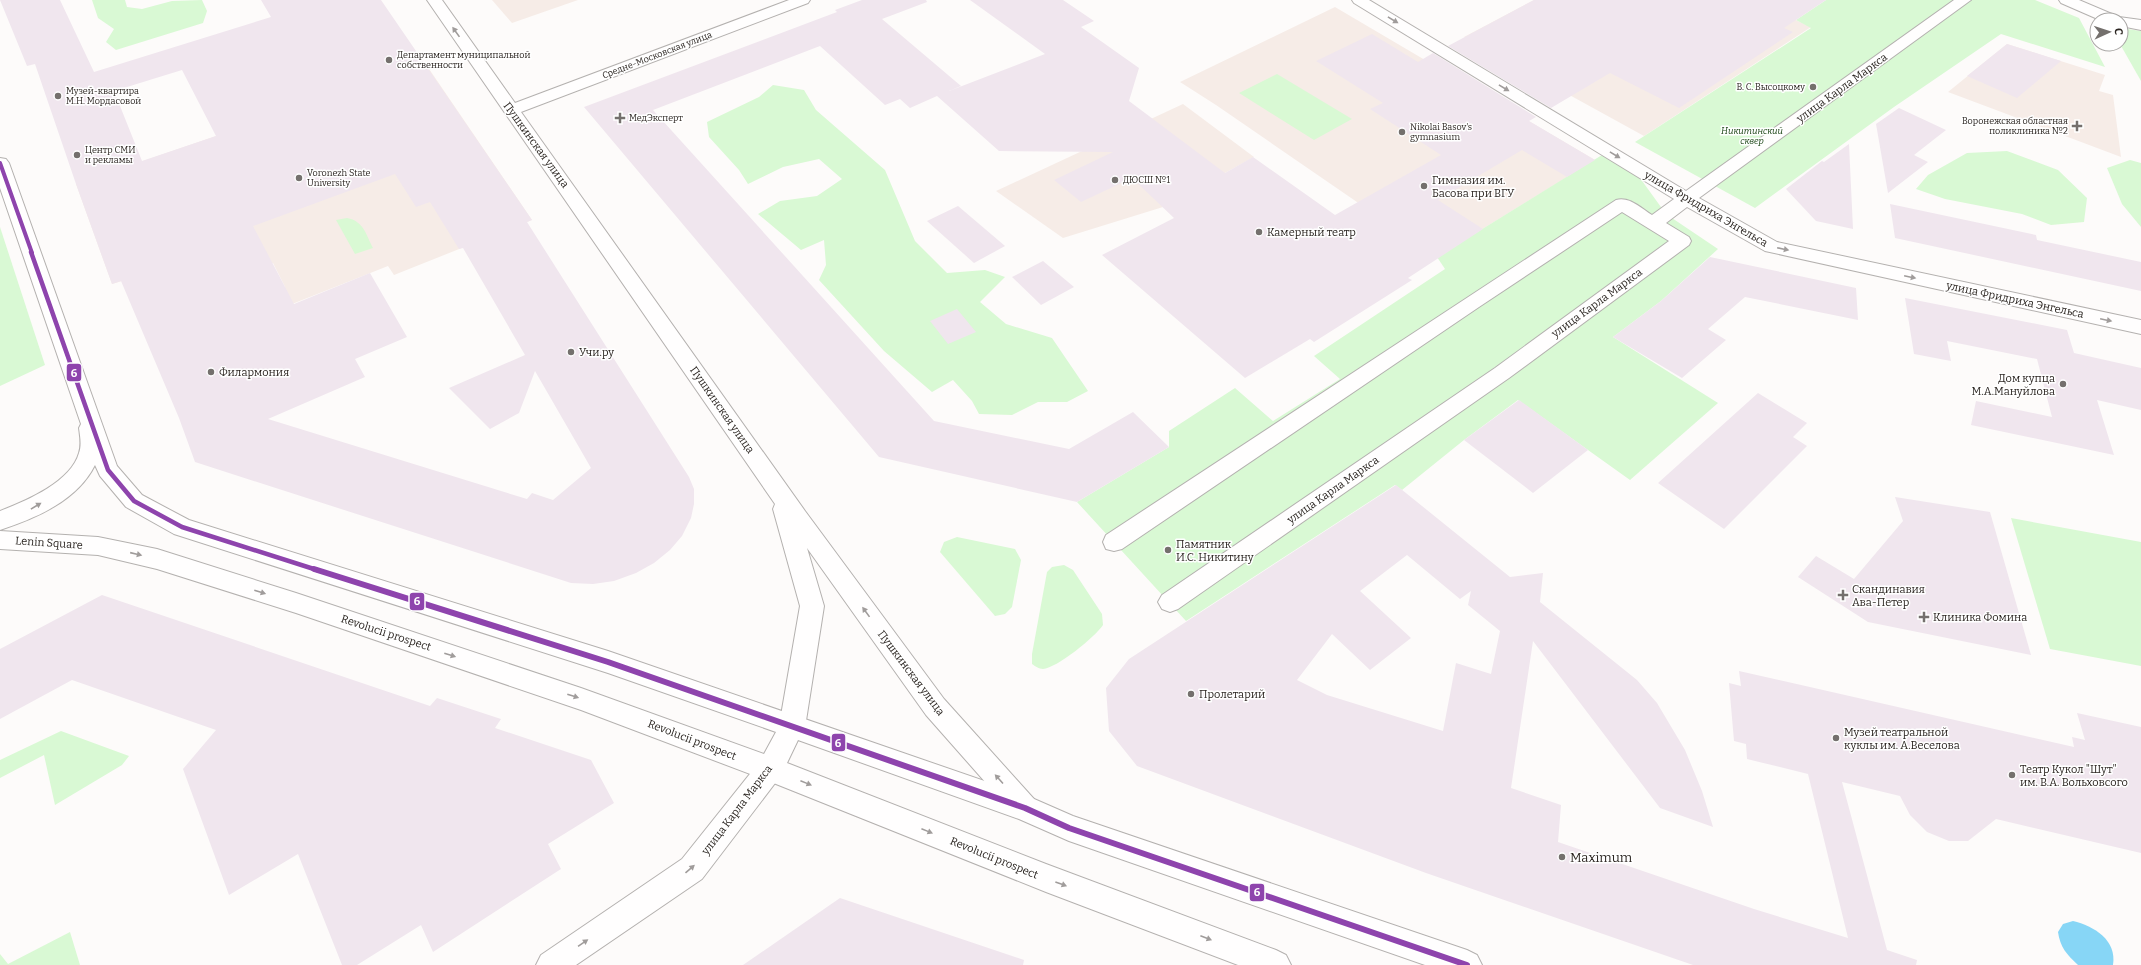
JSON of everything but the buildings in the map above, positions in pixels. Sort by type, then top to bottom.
[{"type":"street","name":"Пушкинская улица","points":[[434,0],[779,492],[936,707],[1025,808]]},
{"type":"street","name":"Средне-Московская улица","points":[[510,110],[804,0]]},
{"type":"street","name":"улица Фридриха Энгельса","points":[[1359,0],[1687,199],[1772,247],[2141,327]]},
{"type":"street","name":"улица Карла Маркса","points":[[1170,602],[1502,373],[1682,241],[1653,223],[1964,0]]},
{"type":"street","points":[[2066,0],[2094,12]]},
{"type":"street","points":[[2129,23],[2141,25]]},
{"type":"street","points":[[0,163],[108,470],[134,501],[182,527],[608,662],[1025,808],[1069,828],[1467,965]]},
{"type":"street","points":[[1114,542],[1478,298],[1622,204],[1653,223]]},
{"type":"street","points":[[0,521],[32,509],[61,491],[79,473],[90,453],[90,417]]},
{"type":"street","name":"улица Карла Маркса","points":[[551,965],[692,869],[770,769],[792,726],[812,606],[779,492]]},
{"type":"street","name":"Lenin Square","points":[[0,540],[98,546]]},
{"type":"street","name":"Revolucii prospect","points":[[98,546],[157,559],[581,698],[770,769],[1046,878],[1276,965]]},
{"type":"shaded area","points":[[492,0],[578,0],[512,23]]},
{"type":"shaded area","points":[[1534,0],[1752,0],[1811,27],[1644,136],[1464,37]]},
{"type":"shaded area","name":"Nikolai Basov's gymnasium","points":[[1335,7],[1595,160],[1437,257],[1216,105],[1180,82]]},
{"type":"shaded area","name":"Воронежская областная поликлиника №2","points":[[2007,44],[2105,75],[2099,91],[2113,95],[2121,157],[1948,92]]},
{"type":"shaded area","name":"Voronezh State University","points":[[425,63],[532,220],[394,275],[388,266],[282,308],[274,292],[285,287],[273,263],[257,269],[122,281],[112,284],[76,184],[254,123],[309,101]]},
{"type":"shaded area","name":"ДЮСШ №1","points":[[1183,104],[1254,157],[1163,207],[1063,238],[996,191]]},
{"type":"green space","points":[[92,0],[125,0],[127,7],[142,9],[172,1],[202,0],[207,11],[203,23],[116,50],[106,42],[114,29],[98,18]]},
{"type":"green space","name":"Никитинский сквер","points":[[1826,0],[2035,0],[2079,18],[2089,37],[2089,52],[2097,52],[2105,67],[2001,34],[1894,107],[1755,208],[1635,142],[1811,28],[1796,20]]},
{"type":"green space","points":[[2129,29],[2141,31],[2141,81],[2125,52],[2129,52]]},
{"type":"green space","points":[[1277,74],[1352,119],[1314,140],[1239,93]]},
{"type":"green space","points":[[773,85],[804,90],[816,110],[885,170],[915,241],[947,273],[985,270],[1005,277],[980,302],[1006,324],[1052,338],[1088,391],[1067,402],[1038,402],[1012,415],[979,414],[972,401],[953,380],[932,392],[884,351],[819,280],[826,265],[824,240],[801,250],[758,214],[780,201],[817,196],[842,179],[819,159],[783,167],[748,184],[739,170],[709,137],[707,122],[759,97]]},
{"type":"green space","points":[[2007,151],[2058,170],[2087,198],[2084,222],[2051,225],[2022,214],[1945,199],[1916,189],[1928,175],[1967,153]]},
{"type":"green space","points":[[1602,155],[1640,178],[1666,214],[1718,249],[1661,301],[1613,337],[1718,403],[1630,480],[1518,400],[1464,440],[1402,490],[1395,485],[1186,621],[1077,502],[1169,447],[1169,431],[1235,388],[1273,421],[1340,379],[1314,356],[1445,269],[1437,257]]},
{"type":"green space","points":[[2130,160],[2141,163],[2141,227],[2122,204],[2107,168]]},
{"type":"green space","points":[[347,218],[361,225],[373,248],[355,254],[336,220]]},
{"type":"green space","points":[[0,227],[45,365],[0,386]]},
{"type":"green space","points":[[2011,518],[2141,542],[2141,666],[2050,649]]},
{"type":"green space","points":[[957,537],[1015,549],[1021,560],[1012,607],[1005,614],[995,616],[940,552],[944,542]]},
{"type":"green space","points":[[1064,565],[1073,570],[1102,614],[1103,625],[1084,644],[1066,658],[1042,669],[1032,664],[1032,654],[1047,572],[1052,567]]},
{"type":"green space","points":[[61,731],[129,756],[122,765],[55,805],[44,755],[0,778],[0,760]]},
{"type":"green space","points":[[70,932],[80,965],[0,965],[0,954],[8,964]]},
{"type":"water","points":[[2073,921],[2089,926],[2108,941],[2113,956],[2113,965],[2078,965],[2071,958],[2062,946],[2058,932],[2063,924]]},
{"type":"transit line","name":"6","points":[[0,163],[108,470],[134,501],[182,527],[608,662],[1025,808],[1069,828],[1467,965]]},
{"type":"place","name":"Департамент муниципальной собственности","points":[[389,60]]},
{"type":"place","name":"В. С. Высоцкому","points":[[1813,87]]},
{"type":"place","name":"Музей-квартира М.Н. Мордасовой","points":[[58,96]]},
{"type":"place","name":"МедЭксперт","points":[[620,118]]},
{"type":"place","name":"Воронежская областная поликлиника №2","points":[[2077,126]]},
{"type":"place","name":"Nikolai Basov's gymnasium","points":[[1402,132]]},
{"type":"place","name":"Центр СМИ и рекламы","points":[[77,155]]},
{"type":"place","name":"Voronezh State University","points":[[299,178]]},
{"type":"place","name":"ДЮСШ №1","points":[[1115,180]]},
{"type":"place","name":"Гимназия им. Басова при ВГУ","points":[[1424,186]]},
{"type":"place","name":"Камерный театр","points":[[1259,232]]},
{"type":"place","name":"Учи.ру","points":[[571,352]]},
{"type":"place","name":"Филармония","points":[[211,372]]},
{"type":"place","name":"Дом купца М.А.Мануйлова","points":[[2063,384]]},
{"type":"place","name":"Памятник И.С. Никитину","points":[[1168,550]]},
{"type":"place","name":"Скандинавия Ава-Петер","points":[[1843,595]]},
{"type":"place","name":"Клиника Фомина","points":[[1924,617]]},
{"type":"place","name":"Пролетарий","points":[[1191,694]]},
{"type":"place","name":"Музей театральной куклы им. А.Веселова","points":[[1836,738]]},
{"type":"place","name":"Театр Кукол \"Шут\" им. В.А. Вольховсого","points":[[2012,775]]},
{"type":"place","name":"Maximum","points":[[1562,857]]}]
